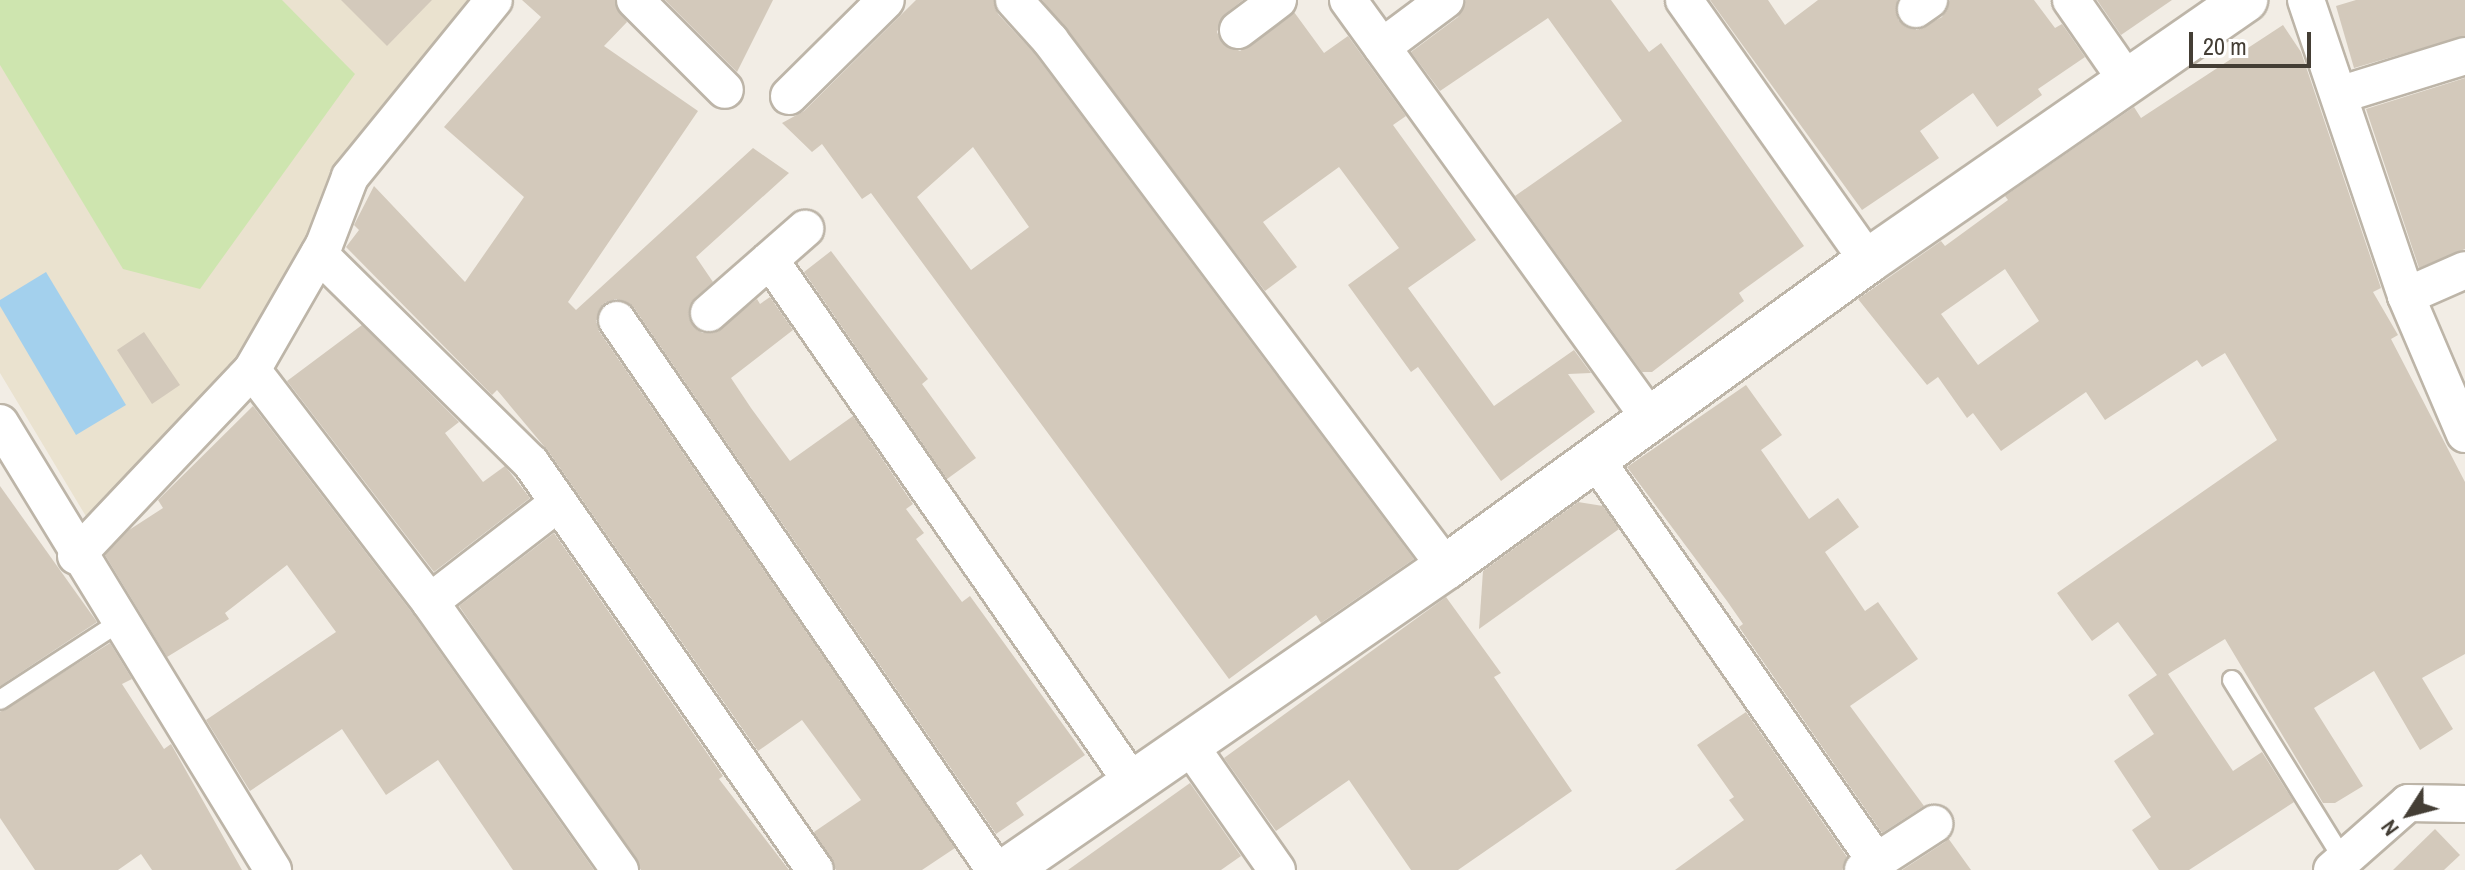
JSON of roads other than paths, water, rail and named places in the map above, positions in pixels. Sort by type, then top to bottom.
[{"type":"street","points":[[76,556],[252,370],[319,254],[350,177],[494,0]]},
{"type":"street","points":[[635,0],[725,90]]},
{"type":"street","points":[[1014,0],[1050,40],[1446,567]]},
{"type":"street","points":[[1238,30],[1278,0]]},
{"type":"street","points":[[1348,0],[1651,420]]},
{"type":"street","points":[[1382,47],[1445,0]]},
{"type":"street","points":[[1684,0],[1868,261]]},
{"type":"street","points":[[2071,0],[2126,79]]},
{"type":"street","points":[[1007,870],[1446,567],[1868,261],[2126,79],[2245,0]]},
{"type":"street","points":[[2306,0],[2406,296],[2465,434]]},
{"type":"street","points":[[789,96],[865,6]]},
{"type":"street","points":[[2339,95],[2465,56]]},
{"type":"street","points":[[709,313],[805,229]]},
{"type":"street","points":[[319,254],[531,463],[815,870]]},
{"type":"street","points":[[770,260],[1132,782]]},
{"type":"street","points":[[2406,296],[2465,270]]},
{"type":"street","points":[[617,320],[995,870]]},
{"type":"street","points":[[252,370],[430,602],[620,870]]},
{"type":"street","points":[[0,423],[76,556],[273,870]]},
{"type":"street","points":[[1594,457],[1870,866],[1934,824]]},
{"type":"street","points":[[430,602],[558,503]]},
{"type":"street","points":[[1188,743],[1277,870]]},
{"type":"street","points":[[2337,865],[2408,803],[2465,804]]},
{"type":"lane","points":[[0,700],[118,623]]},
{"type":"lane","points":[[2232,680],[2337,865]]},
{"type":"water","points":[[46,272],[126,405],[76,435],[0,306],[0,300]]}]
